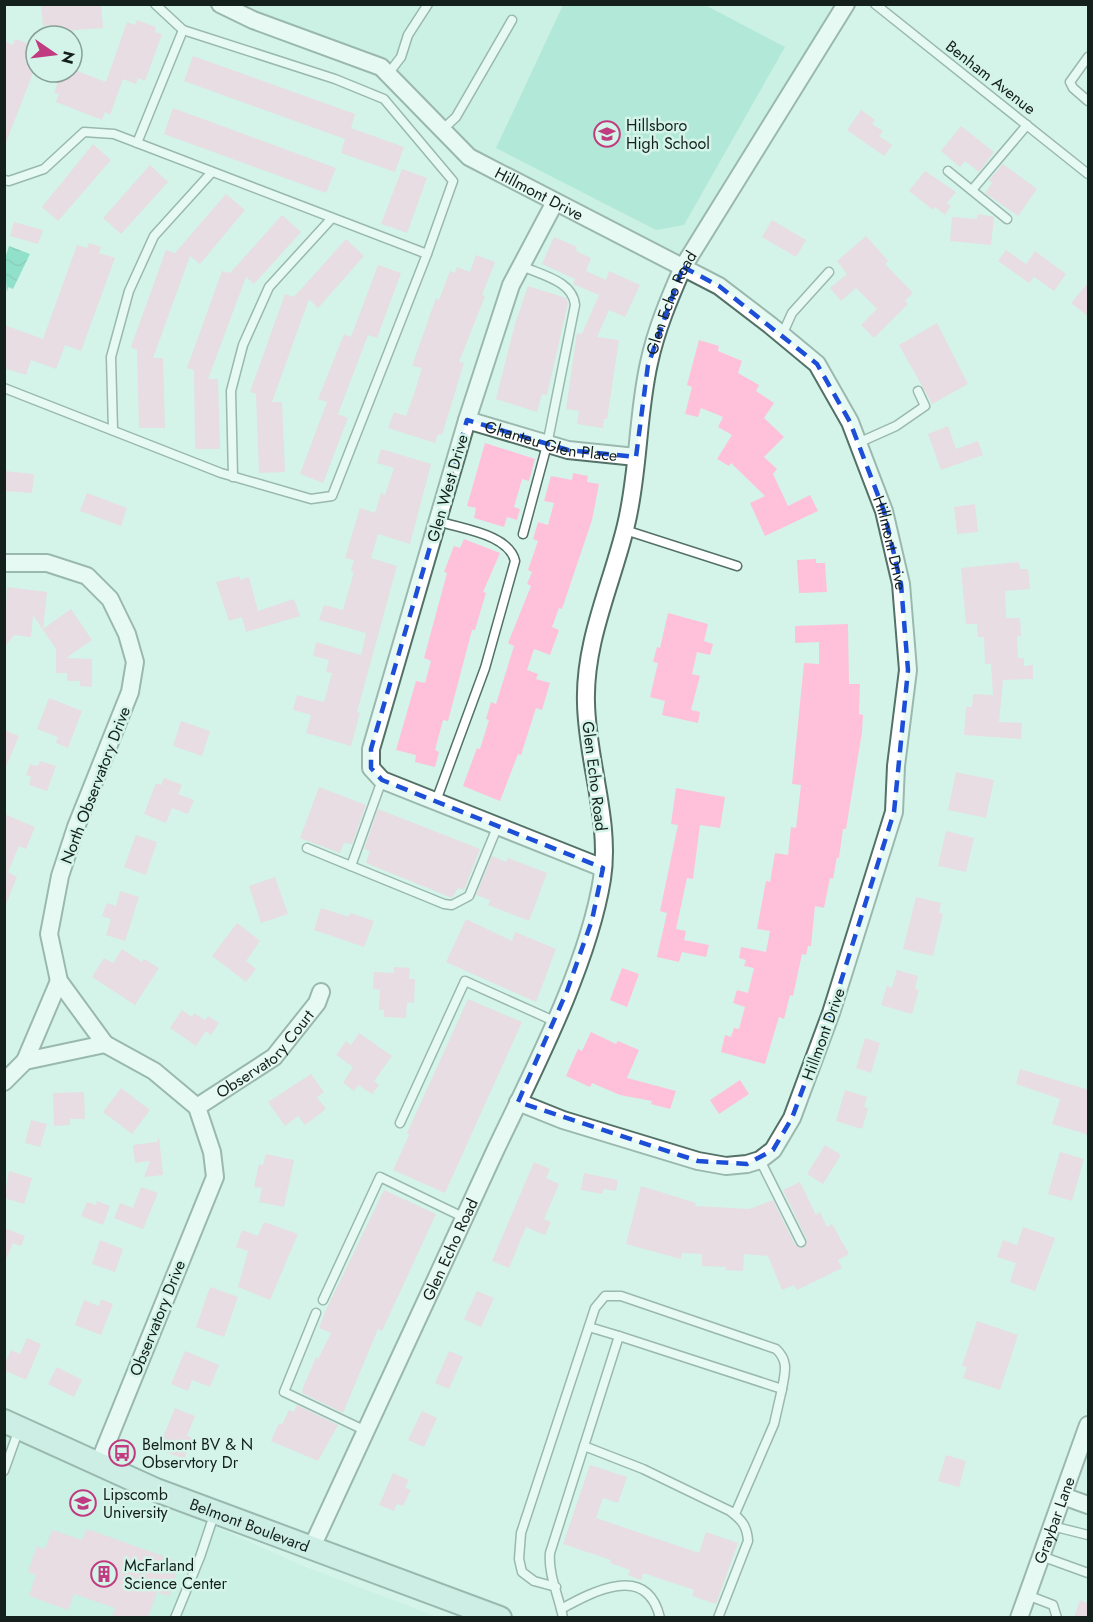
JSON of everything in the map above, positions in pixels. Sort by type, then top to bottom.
[{"type":"street","name":"Hillmont Drive","points":[[220,4],[254,20],[381,67],[470,157],[718,286],[817,364],[850,422],[884,511],[901,584],[908,670],[896,766],[894,812],[831,1013],[792,1118],[773,1150],[760,1160]]},
{"type":"street","name":"Glen Echo Road","points":[[312,1547],[518,1102],[554,1021],[592,920],[603,868],[603,836],[588,726],[586,680],[592,639],[624,530],[648,365],[664,310],[683,267],[846,4]]},
{"type":"street","name":"Glen West Drive","points":[[382,780],[372,768],[371,749],[467,420],[511,285],[555,202]]},
{"type":"street","name":"Ghanteu Glen Place","points":[[467,420],[568,450],[636,457]]},
{"type":"street","name":"North Observatory Drive","points":[[4,563],[47,563],[87,576],[110,599],[127,634],[135,662],[130,692],[76,827],[60,876],[49,934],[59,981],[105,1044],[154,1071],[197,1107]]},
{"type":"street","points":[[382,780],[603,868]]},
{"type":"street","points":[[4,1083],[25,1061],[59,981]]},
{"type":"street","name":"Observatory Court","points":[[197,1107],[274,1057],[317,1003],[321,992]]},
{"type":"street","points":[[25,1061],[105,1044]]},
{"type":"street","points":[[518,1102],[563,1120],[698,1161],[726,1166],[760,1160]]},
{"type":"street","name":"Observatory Drive","points":[[98,1465],[215,1178],[212,1152],[197,1107]]},
{"type":"street","name":"Belmont Boulevard","points":[[12,1424],[98,1465],[500,1617]]},
{"type":"street","name":"Graybar Lane","points":[[1019,1617],[1089,1425]]},
{"type":"street","points":[[1063,1496],[1089,1505]]},
{"type":"lane","points":[[4,388],[233,477],[312,499],[332,496],[427,254],[453,181],[384,99],[335,79],[183,30],[155,4]]},
{"type":"lane","points":[[388,74],[401,57],[408,35],[428,4]]},
{"type":"lane","name":"Benham Avenue","points":[[876,4],[1089,174]]},
{"type":"lane","points":[[443,129],[456,117],[512,20]]},
{"type":"lane","points":[[137,142],[183,30]]},
{"type":"lane","points":[[1089,57],[1070,82],[1072,88],[1089,101]]},
{"type":"lane","points":[[972,190],[1027,125]]},
{"type":"lane","points":[[4,180],[9,181],[44,169],[84,132],[114,134],[427,254]]},
{"type":"lane","points":[[948,171],[1007,219]]},
{"type":"lane","points":[[113,430],[111,357],[129,291],[154,236],[212,172]]},
{"type":"lane","points":[[233,477],[231,391],[243,345],[269,287],[332,218]]},
{"type":"lane","points":[[522,266],[568,287],[574,295],[575,305],[547,445],[523,534]]},
{"type":"lane","points":[[782,335],[792,313],[829,272]]},
{"type":"lane","points":[[858,444],[896,426],[925,406],[918,391]]},
{"type":"lane","points":[[436,801],[485,668],[515,561],[513,554],[503,543],[438,521]]},
{"type":"lane","points":[[624,530],[737,566]]},
{"type":"lane","points":[[351,866],[382,780]]},
{"type":"lane","points":[[307,848],[452,905],[469,896],[498,825]]},
{"type":"lane","points":[[400,1123],[465,981],[554,1021]]},
{"type":"lane","points":[[760,1160],[801,1242]]},
{"type":"lane","points":[[323,1300],[380,1177],[465,1218]]},
{"type":"lane","points":[[556,1587],[534,1581],[522,1572],[519,1559],[521,1533],[595,1308],[605,1296],[621,1296],[776,1349],[783,1356],[786,1367],[774,1424],[735,1514]]},
{"type":"lane","points":[[316,1313],[284,1392],[366,1431]]},
{"type":"lane","points":[[589,1327],[782,1389]]},
{"type":"lane","points":[[619,1336],[550,1553],[550,1574],[556,1587],[562,1613],[602,1588],[616,1585],[640,1590],[650,1597],[660,1617]]},
{"type":"lane","points":[[4,1471],[12,1424]]},
{"type":"lane","points":[[584,1446],[642,1469],[735,1514],[747,1528],[748,1541],[718,1617]]},
{"type":"lane","points":[[175,1617],[201,1557],[215,1511]]},
{"type":"lane","points":[[1052,1526],[1089,1535]]},
{"type":"lane","points":[[1041,1556],[1089,1573]]},
{"type":"lane","points":[[1027,1595],[1053,1605],[1057,1617]]},
{"type":"highlighted area","points":[[683,267],[719,286],[817,364],[850,422],[884,511],[901,584],[908,670],[894,812],[831,1013],[792,1118],[773,1150],[747,1164],[698,1161],[518,1102],[567,991],[592,920],[603,868],[382,780],[371,768],[371,749],[467,420],[568,450],[636,457],[648,365]]},
{"type":"shaded area","name":"Hillsboro High School","points":[[247,4],[846,5],[683,267],[492,170],[381,67],[370,51],[254,20],[243,15]]},
{"type":"shaded area","points":[[563,5],[705,5],[785,47],[684,225],[656,230],[496,148]]},
{"type":"shaded area","name":"Lipscomb University","points":[[4,1431],[303,1566],[437,1617],[5,1617]]},
{"type":"water","points":[[9,246],[30,254],[13,289],[8,287],[7,292],[4,261]]},
{"type":"building","points":[[41,4],[101,4],[103,28],[84,29],[84,24],[43,24]]},
{"type":"building","points":[[137,20],[156,27],[155,32],[162,34],[145,81],[138,78],[136,84],[123,79],[110,115],[105,112],[102,120],[56,102],[59,94],[54,93],[57,84],[84,84],[84,74],[106,82],[127,22],[135,25]]},
{"type":"building","points":[[15,39],[24,42],[24,84],[29,84],[6,143],[4,41],[13,45]]},
{"type":"building","points":[[193,56],[355,114],[351,128],[404,147],[395,172],[341,153],[345,139],[184,81]]},
{"type":"building","points":[[173,108],[336,168],[326,193],[164,134]]},
{"type":"building","points":[[861,110],[875,120],[872,124],[883,131],[879,136],[892,145],[884,156],[847,130]]},
{"type":"building","points":[[961,126],[994,152],[979,172],[965,161],[960,167],[941,151]]},
{"type":"building","points":[[93,144],[111,160],[58,221],[42,207]]},
{"type":"building","points":[[1003,164],[1037,189],[1018,216],[985,193],[992,183],[989,180]]},
{"type":"building","points":[[150,165],[168,182],[121,234],[103,218]]},
{"type":"building","points":[[402,169],[427,178],[407,233],[391,227],[392,225],[390,227],[381,224]]},
{"type":"building","points":[[925,171],[956,192],[947,203],[951,206],[945,215],[935,207],[933,210],[909,191]]},
{"type":"building","points":[[226,194],[245,210],[200,264],[190,256],[153,358],[163,358],[165,428],[139,428],[137,350],[131,347],[166,250],[175,253]]},
{"type":"building","points":[[978,214],[994,217],[991,245],[950,241],[952,217],[977,219]]},
{"type":"building","points":[[282,215],[301,232],[254,284],[246,277],[208,379],[218,379],[220,449],[195,449],[194,370],[187,368],[222,271],[230,273]]},
{"type":"building","points":[[772,220],[806,240],[796,257],[762,237]]},
{"type":"building","points":[[14,222],[43,230],[38,244],[10,236]]},
{"type":"building","points":[[866,236],[888,261],[885,264],[913,293],[905,301],[908,304],[874,338],[861,325],[877,309],[856,288],[841,301],[830,288],[847,274],[837,261]]},
{"type":"building","points":[[554,237],[577,247],[576,251],[591,258],[586,271],[606,280],[609,271],[640,285],[625,317],[609,310],[597,337],[619,340],[607,419],[604,419],[603,428],[577,424],[579,411],[566,409],[577,333],[582,334],[599,295],[573,284],[575,279],[542,264]]},
{"type":"building","points":[[346,239],[364,256],[318,308],[309,299],[272,402],[282,402],[285,472],[259,473],[256,394],[250,392],[285,294],[294,297]]},
{"type":"building","points":[[89,243],[101,247],[99,253],[115,258],[81,351],[65,345],[56,369],[31,360],[26,375],[4,368],[4,325],[43,339],[77,245],[87,248]]},
{"type":"building","points":[[1006,250],[1026,264],[1035,251],[1066,274],[1054,291],[1034,277],[1029,283],[998,261]]},
{"type":"building","points":[[476,255],[495,262],[482,295],[485,296],[459,362],[464,363],[442,435],[438,434],[435,443],[388,428],[394,412],[406,416],[422,368],[412,366],[436,298],[439,300],[450,271],[455,273],[457,267],[470,272]]},
{"type":"building","points":[[378,265],[401,273],[377,338],[368,335],[338,414],[348,418],[323,483],[300,474],[327,402],[318,399],[344,334],[351,337]]},
{"type":"building","points":[[1089,282],[1089,317],[1071,303]]},
{"type":"building","points":[[528,286],[566,298],[568,303],[547,395],[542,394],[537,412],[496,399],[515,324]]},
{"type":"building","points":[[937,323],[968,384],[932,404],[899,345]]},
{"type":"building","points":[[699,340],[719,346],[718,351],[742,361],[738,373],[759,385],[756,391],[774,403],[764,418],[784,437],[764,457],[777,469],[773,474],[788,506],[810,495],[818,511],[765,536],[750,503],[765,496],[731,463],[729,466],[717,459],[732,435],[718,427],[723,417],[701,408],[698,417],[685,414],[692,387],[687,385]]},
{"type":"building","points":[[948,426],[956,449],[978,441],[983,455],[941,470],[928,434]]},
{"type":"building","points":[[485,443],[535,459],[529,481],[522,479],[514,507],[520,509],[517,520],[507,517],[504,527],[474,518],[476,508],[467,506]]},
{"type":"building","points":[[381,449],[431,464],[410,544],[378,534],[371,558],[397,566],[357,712],[360,713],[351,746],[306,733],[311,715],[293,710],[297,695],[324,702],[332,673],[326,672],[329,660],[313,656],[316,642],[361,655],[366,633],[319,620],[324,605],[343,610],[354,572],[351,571],[354,560],[345,558],[360,508],[375,513],[381,493],[385,495],[394,468],[377,463]]},
{"type":"building","points":[[4,471],[34,474],[32,493],[4,491]]},
{"type":"building","points":[[573,473],[588,476],[587,482],[599,484],[592,520],[562,609],[559,608],[552,627],[559,630],[550,655],[534,649],[527,670],[538,674],[536,679],[550,683],[542,710],[536,708],[521,755],[518,754],[500,801],[463,786],[477,748],[480,749],[489,720],[486,719],[491,702],[496,704],[514,646],[508,643],[531,586],[527,584],[532,572],[528,570],[538,541],[533,539],[538,522],[548,525],[554,503],[544,501],[551,476],[572,480]]},
{"type":"building","points":[[87,493],[127,508],[121,526],[80,511]]},
{"type":"building","points":[[975,504],[978,532],[957,534],[954,507]]},
{"type":"building","points":[[464,539],[500,553],[483,592],[486,593],[475,630],[472,630],[448,721],[443,720],[435,750],[439,752],[435,767],[415,762],[416,755],[396,750],[416,681],[425,683],[431,661],[424,658],[447,573],[444,572],[454,546],[460,548]]},
{"type":"building","points":[[816,559],[816,563],[825,563],[827,592],[799,593],[797,560]]},
{"type":"building","points":[[1019,562],[1020,569],[1028,569],[1030,589],[1005,591],[1006,618],[1020,618],[1021,636],[1017,636],[1018,658],[1024,658],[1024,666],[1033,665],[1033,679],[1003,680],[999,722],[1022,723],[1021,739],[964,735],[966,707],[972,707],[973,694],[993,695],[991,664],[985,664],[984,637],[978,637],[977,624],[966,624],[961,568]]},
{"type":"building","points":[[240,576],[240,580],[249,577],[258,611],[294,599],[300,616],[246,632],[242,617],[229,621],[216,582]]},
{"type":"building","points":[[7,587],[47,592],[43,629],[71,609],[92,640],[66,658],[92,659],[92,687],[80,686],[80,681],[67,681],[67,673],[56,673],[56,649],[33,615],[31,637],[14,635],[4,648]]},
{"type":"building","points":[[668,613],[708,624],[704,641],[713,644],[710,655],[697,652],[692,674],[700,676],[691,710],[700,712],[698,723],[662,715],[665,701],[650,697],[658,663],[653,662],[657,647],[660,648]]},
{"type":"building","points":[[848,624],[849,684],[860,684],[859,714],[863,715],[846,829],[843,829],[839,858],[837,857],[833,879],[830,878],[824,908],[815,906],[811,946],[808,946],[806,955],[802,954],[793,996],[790,995],[784,1019],[779,1017],[765,1064],[721,1052],[725,1035],[731,1037],[734,1028],[739,1029],[745,1007],[733,1003],[737,990],[748,993],[754,968],[744,966],[746,960],[739,958],[741,947],[766,952],[770,931],[757,929],[766,881],[770,882],[775,853],[788,855],[791,827],[796,828],[801,785],[792,784],[804,663],[819,664],[819,642],[795,643],[795,626]]},
{"type":"building","points":[[49,698],[82,711],[68,748],[56,743],[58,737],[37,729]]},
{"type":"building","points":[[181,721],[210,731],[202,756],[173,746]]},
{"type":"building","points":[[4,730],[19,736],[5,769],[4,769]]},
{"type":"building","points":[[40,761],[56,766],[47,791],[29,785],[31,777],[26,775],[30,764],[38,766]]},
{"type":"building","points":[[956,772],[994,780],[986,818],[948,810]]},
{"type":"building","points":[[164,778],[182,785],[178,794],[194,800],[188,814],[172,808],[166,823],[144,814],[156,783],[161,785]]},
{"type":"building","points":[[319,787],[366,805],[352,844],[344,843],[340,853],[300,838]]},
{"type":"building","points":[[676,788],[725,797],[720,828],[700,825],[693,879],[687,878],[676,929],[686,931],[684,940],[709,945],[706,957],[682,952],[679,962],[657,957],[667,913],[660,911],[678,825],[671,824]]},
{"type":"building","points":[[378,809],[480,849],[464,890],[458,888],[452,898],[366,863],[370,851],[364,849]]},
{"type":"building","points":[[4,814],[35,827],[26,849],[19,846],[8,872],[17,877],[5,907]]},
{"type":"building","points":[[946,831],[974,838],[966,872],[938,866]]},
{"type":"building","points":[[136,835],[157,842],[146,875],[124,867]]},
{"type":"building","points":[[492,856],[506,862],[508,858],[547,873],[529,921],[488,905],[490,900],[476,895]]},
{"type":"building","points":[[275,877],[288,914],[261,923],[249,886]]},
{"type":"building","points":[[120,891],[139,897],[125,941],[106,935],[111,919],[102,916],[107,903],[116,906]]},
{"type":"building","points":[[916,897],[941,903],[939,913],[943,914],[933,956],[903,949]]},
{"type":"building","points":[[321,908],[349,917],[350,913],[374,921],[364,947],[314,930]]},
{"type":"building","points":[[466,919],[512,941],[515,932],[556,949],[536,1002],[446,962]]},
{"type":"building","points":[[237,923],[260,941],[246,961],[256,969],[246,982],[212,956]]},
{"type":"building","points":[[122,949],[142,962],[144,959],[159,968],[135,1005],[92,977],[104,958],[113,963]]},
{"type":"building","points":[[394,967],[410,968],[409,979],[415,979],[414,1003],[407,1002],[406,1018],[384,1017],[384,1010],[379,1010],[380,990],[373,989],[374,972],[394,973]]},
{"type":"building","points":[[622,968],[639,974],[627,1007],[610,1000]]},
{"type":"building","points":[[897,970],[918,976],[915,989],[919,990],[912,1014],[881,1005],[887,986],[892,988]]},
{"type":"building","points":[[468,999],[522,1022],[445,1193],[393,1170],[409,1135],[407,1133]]},
{"type":"building","points":[[182,1010],[192,1017],[194,1013],[205,1020],[208,1016],[219,1023],[211,1035],[206,1031],[196,1046],[170,1028]]},
{"type":"building","points":[[591,1032],[616,1044],[618,1041],[639,1050],[627,1078],[676,1091],[670,1109],[651,1104],[652,1101],[620,1095],[592,1083],[590,1087],[566,1076],[578,1049],[582,1051]]},
{"type":"building","points":[[359,1033],[392,1056],[374,1081],[379,1085],[372,1094],[358,1085],[354,1091],[343,1083],[353,1067],[336,1055],[346,1041],[351,1045]]},
{"type":"building","points":[[865,1038],[880,1043],[871,1073],[856,1068]]},
{"type":"building","points":[[1020,1069],[1089,1090],[1089,1135],[1052,1124],[1060,1099],[1016,1084]]},
{"type":"building","points":[[311,1074],[324,1092],[317,1097],[326,1109],[305,1125],[298,1116],[285,1126],[268,1102]]},
{"type":"building","points":[[740,1080],[749,1094],[719,1114],[710,1100]]},
{"type":"building","points":[[121,1088],[150,1110],[132,1134],[103,1112]]},
{"type":"building","points":[[845,1090],[867,1097],[864,1107],[868,1108],[862,1129],[836,1121]]},
{"type":"building","points":[[84,1092],[85,1119],[70,1119],[70,1125],[54,1126],[53,1093]]},
{"type":"building","points":[[31,1120],[47,1124],[40,1147],[25,1143]]},
{"type":"building","points":[[159,1137],[163,1175],[144,1177],[150,1161],[135,1163],[133,1145],[157,1142]]},
{"type":"building","points":[[825,1145],[841,1155],[823,1184],[807,1174]]},
{"type":"building","points":[[1060,1152],[1084,1159],[1072,1201],[1048,1194]]},
{"type":"building","points":[[266,1154],[294,1160],[284,1207],[259,1202],[262,1188],[254,1187],[259,1164],[263,1165]]},
{"type":"building","points":[[534,1162],[550,1169],[546,1178],[559,1184],[544,1219],[551,1222],[545,1235],[526,1227],[509,1268],[492,1261]]},
{"type":"building","points":[[9,1171],[32,1178],[24,1204],[4,1198]]},
{"type":"building","points":[[584,1173],[618,1180],[616,1191],[604,1189],[602,1194],[581,1190]]},
{"type":"building","points":[[800,1182],[816,1215],[820,1212],[827,1227],[832,1224],[849,1254],[838,1260],[842,1268],[797,1290],[794,1285],[782,1290],[768,1256],[744,1254],[743,1271],[725,1270],[726,1267],[702,1266],[702,1254],[682,1253],[681,1259],[626,1244],[641,1186],[696,1203],[695,1206],[749,1209],[773,1200],[795,1245],[803,1248],[807,1240],[783,1190]]},
{"type":"building","points":[[141,1187],[158,1193],[143,1229],[114,1218],[120,1203],[133,1208]]},
{"type":"building","points":[[384,1190],[436,1214],[382,1331],[378,1329],[343,1413],[302,1393],[316,1357],[318,1359],[331,1333],[319,1328],[325,1312]]},
{"type":"building","points":[[97,1201],[110,1206],[103,1225],[81,1216],[87,1202],[96,1205]]},
{"type":"building","points":[[264,1222],[298,1234],[270,1300],[238,1287],[248,1251],[236,1247],[242,1230],[258,1236]]},
{"type":"building","points":[[1023,1227],[1055,1238],[1035,1291],[1010,1282],[1016,1263],[997,1257],[1003,1240],[1017,1245]]},
{"type":"building","points":[[4,1228],[25,1236],[21,1246],[13,1243],[5,1262]]},
{"type":"building","points":[[100,1240],[123,1249],[115,1272],[92,1264]]},
{"type":"building","points":[[210,1287],[238,1297],[224,1337],[196,1327]]},
{"type":"building","points":[[477,1291],[494,1298],[481,1327],[464,1319]]},
{"type":"building","points":[[101,1299],[113,1304],[101,1335],[75,1325],[84,1300],[99,1306]]},
{"type":"building","points":[[977,1321],[1018,1335],[1000,1390],[963,1378],[967,1367],[962,1366]]},
{"type":"building","points":[[27,1338],[41,1344],[26,1380],[4,1370],[4,1365],[11,1350],[20,1354]]},
{"type":"building","points":[[185,1351],[219,1365],[210,1387],[192,1380],[188,1391],[171,1384]]},
{"type":"building","points":[[449,1351],[463,1357],[449,1389],[435,1383]]},
{"type":"building","points":[[57,1367],[82,1380],[74,1397],[48,1384]]},
{"type":"building","points":[[297,1405],[338,1425],[318,1461],[271,1441],[279,1423],[282,1425],[289,1410],[294,1412]]},
{"type":"building","points":[[175,1408],[195,1416],[187,1436],[192,1438],[184,1459],[158,1449]]},
{"type":"building","points":[[422,1411],[437,1418],[424,1447],[408,1440]]},
{"type":"building","points":[[946,1455],[966,1461],[959,1487],[938,1481]]},
{"type":"building","points":[[590,1465],[627,1477],[618,1503],[603,1498],[596,1518],[699,1553],[706,1532],[738,1543],[716,1604],[692,1596],[694,1590],[643,1573],[641,1580],[628,1575],[630,1570],[610,1563],[611,1560],[563,1544]]},
{"type":"building","points":[[393,1473],[409,1480],[405,1488],[411,1490],[403,1506],[397,1504],[394,1511],[379,1505]]},
{"type":"building","name":"McFarland Science Center","points":[[87,1529],[180,1562],[169,1596],[157,1592],[148,1617],[112,1617],[115,1608],[74,1594],[68,1610],[29,1596],[36,1575],[28,1572],[37,1546],[45,1549],[52,1530],[82,1540]]},
{"type":"building","points":[[1080,1600],[1089,1604],[1089,1617],[1074,1617]]},
{"type":"place","name":"Hillsboro High School","points":[[607,134]]},
{"type":"place","name":"Belmont BV & N Observtory Dr","points":[[122,1453]]},
{"type":"place","name":"Lipscomb University","points":[[83,1503]]},
{"type":"place","name":"McFarland Science Center","points":[[104,1574]]}]
